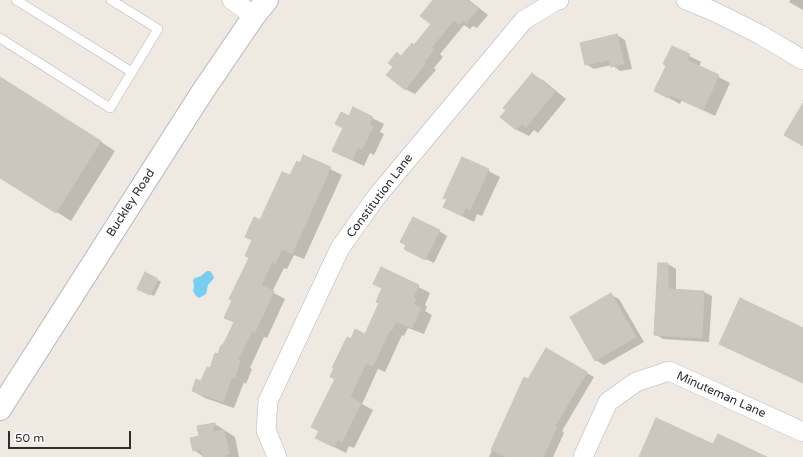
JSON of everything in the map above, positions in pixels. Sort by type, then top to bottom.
[{"type":"street","points":[[232,0],[260,8]]},
{"type":"street","name":"Constitution Lane","points":[[276,457],[266,430],[268,401],[340,248],[377,196],[524,20],[558,0]]},
{"type":"street","points":[[686,0],[713,11],[762,35],[803,60]]},
{"type":"street","name":"Buckley Road","points":[[0,409],[201,94],[260,8]]},
{"type":"street","name":"Minuteman Lane","points":[[583,457],[608,402],[636,382],[669,371],[803,432]]},
{"type":"lane","points":[[16,0],[132,72]]},
{"type":"lane","points":[[0,38],[110,108],[158,29],[111,0]]},
{"type":"water","points":[[207,271],[210,271],[214,278],[208,285],[206,294],[199,298],[193,291],[193,280]]},
{"type":"building","points":[[433,0],[467,0],[478,9],[466,23],[463,20],[459,24],[454,20],[431,48],[434,50],[424,62],[426,63],[405,90],[386,75],[393,67],[388,63],[397,52],[401,56],[412,43],[414,45],[431,24],[420,16]]},
{"type":"building","points":[[617,34],[624,64],[611,67],[609,60],[585,65],[580,43]]},
{"type":"building","points":[[672,46],[690,54],[687,60],[719,75],[703,110],[670,95],[668,98],[654,91],[666,66],[663,64]]},
{"type":"building","points":[[532,73],[555,92],[526,127],[522,124],[516,130],[500,117],[506,110],[503,108]]},
{"type":"building","points":[[0,77],[101,141],[56,213],[0,178]]},
{"type":"building","points":[[803,103],[803,146],[784,135]]},
{"type":"building","points":[[353,107],[373,117],[369,125],[373,127],[362,149],[358,147],[352,160],[332,151],[343,128],[335,124],[341,112],[349,116]]},
{"type":"building","points":[[303,155],[331,167],[292,254],[282,249],[275,264],[272,262],[261,285],[274,291],[255,332],[252,331],[238,360],[240,361],[235,378],[232,377],[223,402],[192,391],[196,379],[201,381],[207,367],[210,368],[215,353],[218,354],[221,345],[223,345],[234,322],[224,318],[232,300],[229,299],[249,258],[245,256],[252,240],[245,237],[254,217],[260,220],[282,172],[290,175],[297,161],[300,163]]},
{"type":"building","points":[[462,157],[489,169],[470,210],[465,208],[462,216],[443,207],[447,199],[443,198]]},
{"type":"building","points":[[413,217],[440,230],[425,260],[404,249],[406,245],[400,242]]},
{"type":"building","points":[[658,263],[668,263],[668,289],[704,291],[702,338],[654,335]]},
{"type":"building","points":[[381,267],[419,285],[413,298],[416,299],[413,304],[421,308],[412,328],[396,322],[392,330],[390,330],[373,366],[366,363],[350,397],[361,403],[342,442],[337,440],[334,447],[315,438],[319,431],[311,427],[335,379],[330,377],[334,368],[332,368],[347,337],[351,339],[355,329],[365,334],[379,303],[376,302],[382,288],[373,284]]},
{"type":"building","points":[[145,272],[158,279],[150,295],[137,289]]},
{"type":"building","points":[[611,293],[636,337],[595,361],[570,317]]},
{"type":"building","points":[[740,298],[803,328],[803,383],[719,344]]},
{"type":"building","points":[[546,348],[587,372],[555,426],[557,427],[543,457],[507,457],[491,450],[524,377],[528,379]]},
{"type":"building","points":[[656,418],[713,444],[718,434],[767,457],[639,457]]},
{"type":"building","points":[[215,423],[212,432],[224,430],[229,454],[225,455],[225,457],[203,457],[201,449],[193,451],[190,438],[199,436],[197,426]]}]
